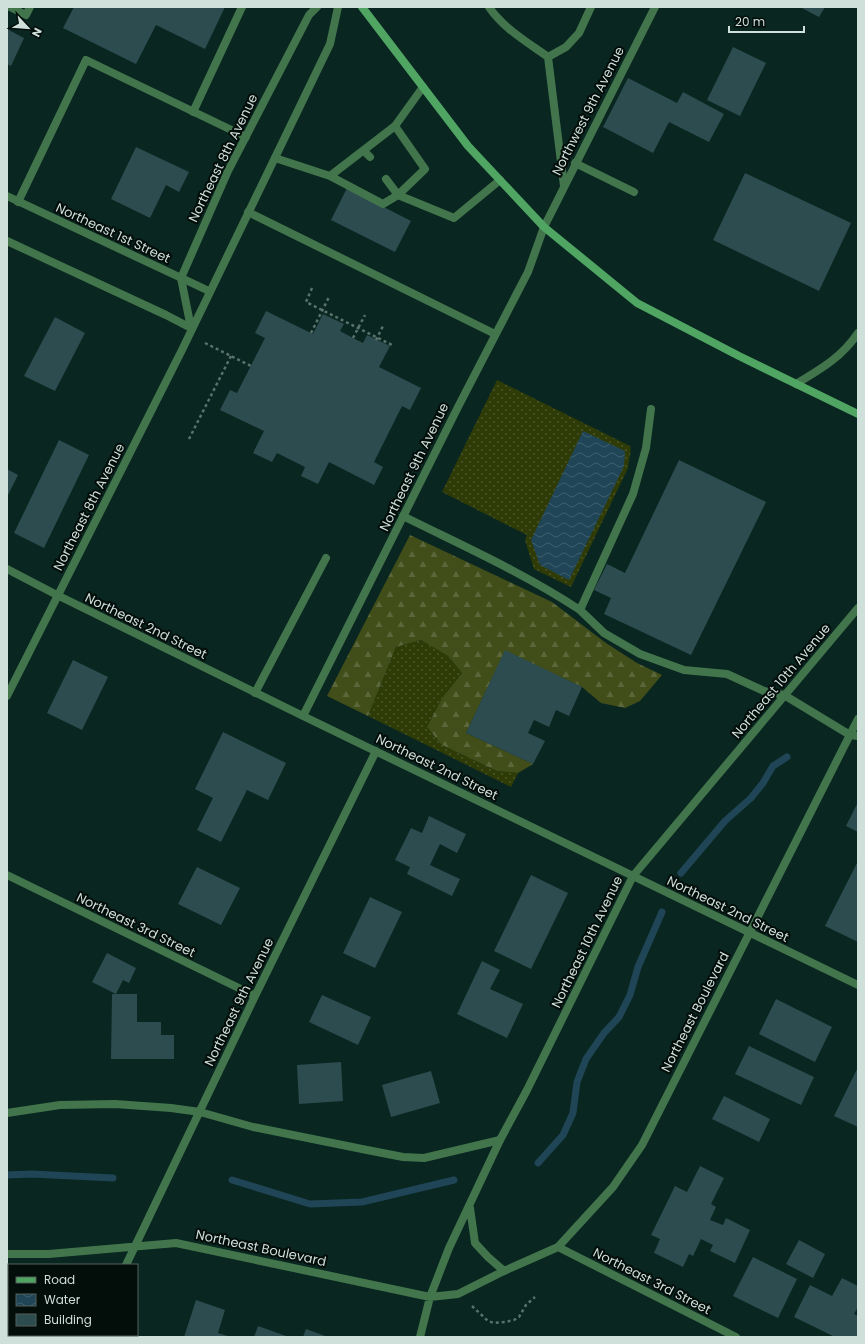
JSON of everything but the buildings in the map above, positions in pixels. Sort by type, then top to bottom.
[{"type":"main road","points":[[362,7],[468,146],[544,227],[637,303],[858,414]]},
{"type":"street","points":[[10,7],[26,15],[30,7]]},
{"type":"street","points":[[193,112],[242,7]]},
{"type":"street","name":"Northeast 8th Avenue","points":[[181,278],[228,171],[309,15],[317,7]]},
{"type":"street","name":"Northeast 8th Avenue","points":[[7,696],[182,350],[191,328],[330,44],[338,7]]},
{"type":"street","points":[[489,7],[495,16],[510,30],[548,57],[564,186]]},
{"type":"street","points":[[548,57],[566,47],[579,33],[591,7]]},
{"type":"street","name":"Northwest 9th Avenue","points":[[544,227],[655,7]]},
{"type":"street","points":[[18,202],[86,60],[246,137]]},
{"type":"street","points":[[330,176],[367,154],[395,126],[423,87]]},
{"type":"street","points":[[275,158],[330,176],[383,204],[398,195],[425,169],[395,126]]},
{"type":"street","points":[[575,163],[634,192]]},
{"type":"street","points":[[386,179],[398,195],[454,218],[500,180]]},
{"type":"street","name":"Northeast 1st Street","points":[[7,196],[209,291]]},
{"type":"street","points":[[248,212],[495,334]]},
{"type":"street","name":"Northeast 9th Avenue","points":[[303,716],[495,334],[528,272],[544,227]]},
{"type":"street","points":[[7,241],[191,328]]},
{"type":"street","points":[[181,278],[191,328]]},
{"type":"street","points":[[796,384],[832,362],[842,353],[858,333]]},
{"type":"street","points":[[580,610],[633,494],[646,448],[651,409]]},
{"type":"street","points":[[404,516],[506,567],[552,592],[580,610],[604,633],[640,654],[684,670],[727,674],[764,691],[784,695],[854,736]]},
{"type":"street","points":[[256,693],[326,558]]},
{"type":"street","name":"Northeast 2nd Street","points":[[7,569],[303,716],[858,985]]},
{"type":"street","name":"Northeast 10th Avenue","points":[[420,1337],[430,1297],[450,1248],[500,1140],[527,1090],[633,876],[858,608]]},
{"type":"street","name":"Northeast Boulevard","points":[[7,1254],[49,1254],[176,1243],[430,1297],[461,1293],[504,1271],[558,1247],[613,1187],[642,1144],[748,933],[854,736],[858,718]]},
{"type":"street","name":"Northeast 9th Avenue","points":[[127,1264],[255,996],[376,751]]},
{"type":"street","name":"Northeast 3rd Street","points":[[7,875],[255,996]]},
{"type":"street","points":[[7,1113],[60,1105],[115,1104],[200,1112],[253,1127],[403,1157],[424,1158],[500,1140]]},
{"type":"street","points":[[470,1207],[475,1243],[504,1271]]},
{"type":"street","name":"Northeast 3rd Street","points":[[558,1247],[736,1337]]},
{"type":"path","points":[[312,288],[306,302],[377,339],[392,345]]},
{"type":"path","points":[[311,333],[329,297]]},
{"type":"path","points":[[353,338],[365,315]]},
{"type":"path","points":[[377,339],[384,324]]},
{"type":"path","points":[[205,342],[251,366]]},
{"type":"path","points":[[189,439],[231,356]]},
{"type":"path","points":[[461,1293],[488,1321],[494,1323],[514,1320],[519,1317],[526,1305],[535,1297]]},
{"type":"green space","points":[[497,380],[630,446],[631,451],[628,468],[571,587],[534,569],[525,540],[527,535],[442,492]]},
{"type":"green space","points":[[410,535],[552,602],[606,643],[637,663],[662,675],[640,701],[625,708],[601,703],[582,687],[505,651],[466,733],[533,764],[518,773],[497,771],[442,745],[427,727],[442,698],[462,673],[448,656],[421,640],[396,647],[368,716],[327,696]]},
{"type":"green space","points":[[421,640],[448,656],[462,673],[442,698],[427,727],[442,745],[497,771],[518,773],[511,787],[368,716],[396,647]]},
{"type":"water","points":[[583,431],[625,451],[624,466],[569,580],[540,565],[531,540]]},
{"type":"waterway","points":[[681,873],[725,821],[751,798],[763,783],[773,766],[787,757]]},
{"type":"waterway","points":[[538,1163],[563,1135],[573,1113],[577,1082],[586,1059],[604,1033],[619,1017],[630,995],[638,967],[662,912]]},
{"type":"waterway","points":[[7,1175],[32,1174],[113,1178]]},
{"type":"waterway","points":[[232,1180],[310,1204],[362,1202],[454,1180]]}]
